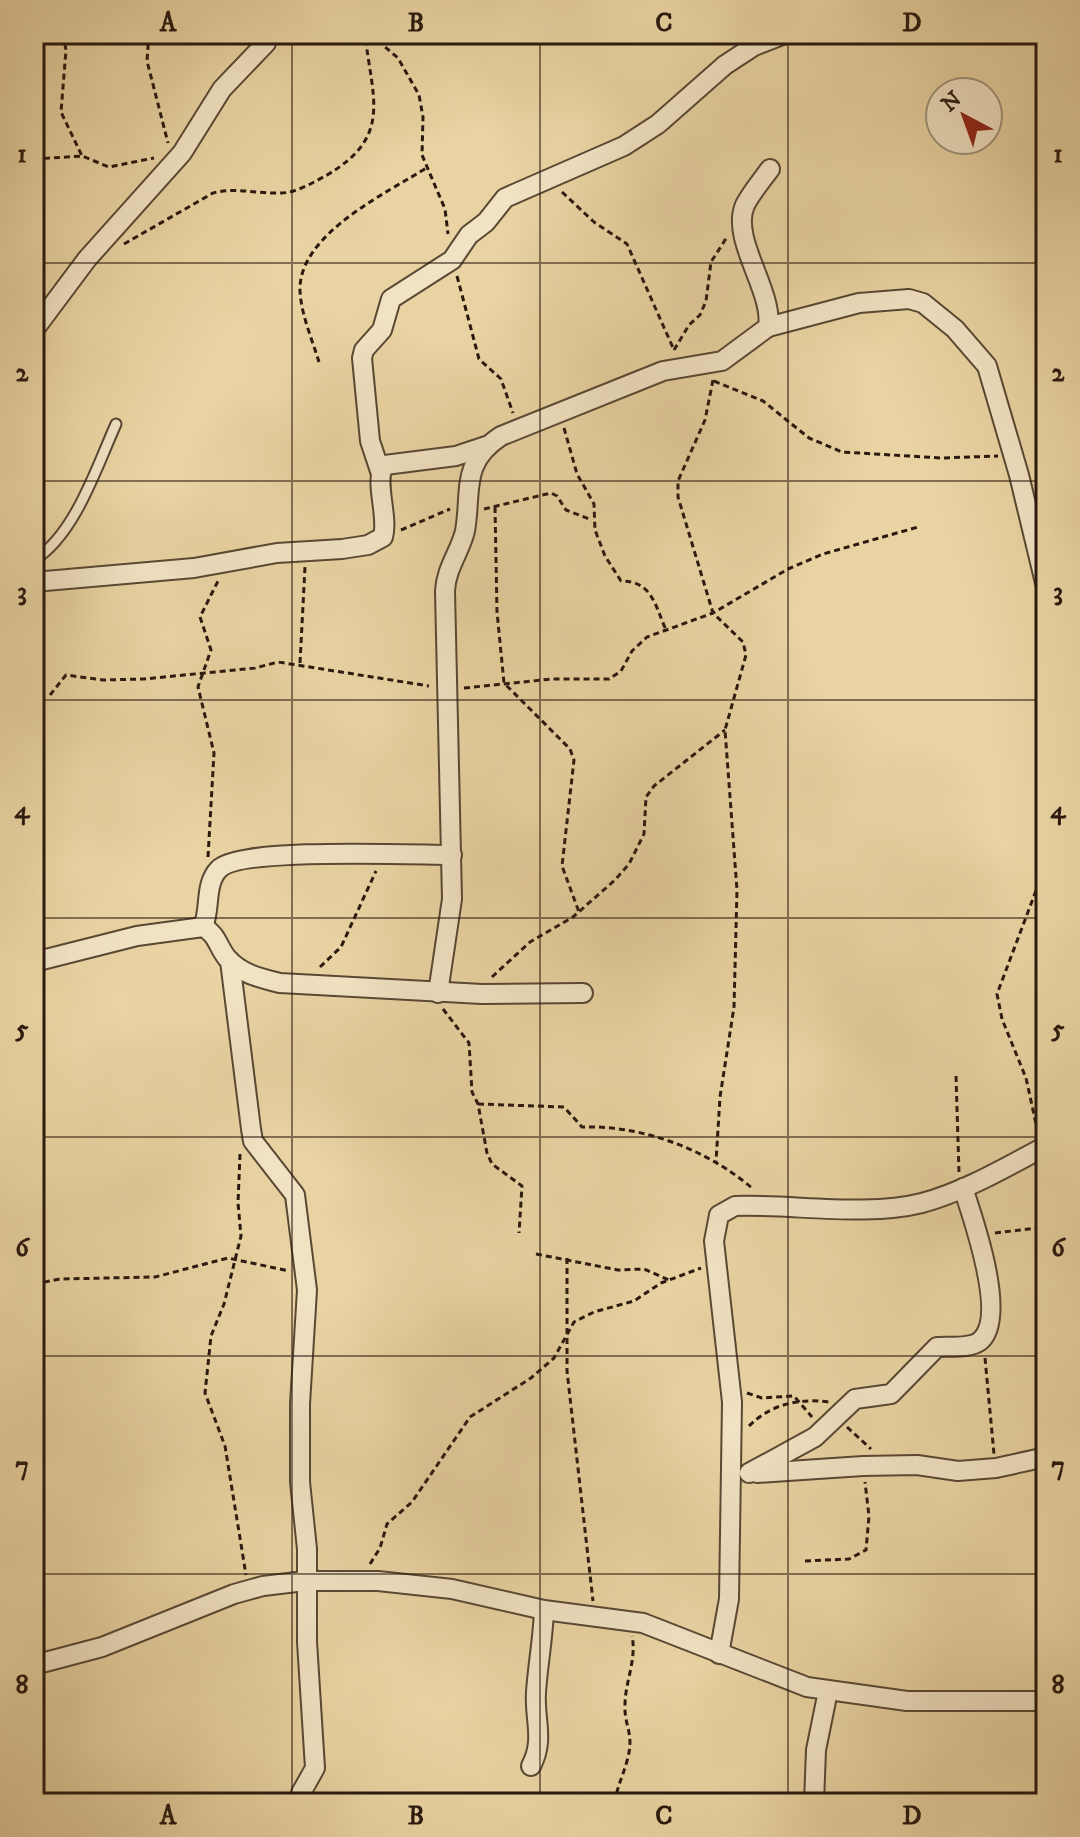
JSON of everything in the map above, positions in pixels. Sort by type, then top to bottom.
[{"type":"street","points":[[34,330],[87,259],[174,162],[222,89],[266,43],[268,34]]},
{"type":"street","points":[[34,582],[368,545],[383,537],[386,526],[380,471],[370,441],[364,350],[382,330],[391,299],[452,260],[469,235],[486,222],[505,198],[624,146],[658,124],[725,65],[754,46],[785,34]]},
{"type":"street","points":[[768,327],[768,309],[744,227],[744,207],[770,169]]},
{"type":"street","points":[[380,471],[390,463],[456,456],[486,446],[555,412],[663,371],[722,361],[768,327],[859,303],[909,299],[923,303],[955,329],[987,366],[1014,456],[1046,587]]},
{"type":"street","points":[[436,992],[452,899],[446,576],[464,533],[470,473],[486,446]]},
{"type":"street","points":[[203,927],[210,909],[211,880],[224,865],[237,860],[452,855]]},
{"type":"street","points":[[34,962],[137,936],[203,927],[218,940],[230,961],[253,1141],[295,1195],[305,1275],[300,1404],[315,1768],[301,1793]]},
{"type":"street","points":[[230,961],[251,976],[298,985],[482,994],[583,993]]},
{"type":"street","points":[[719,1654],[729,1599],[739,1474],[732,1449],[730,1389],[714,1259],[715,1223],[719,1215],[735,1206],[774,1204],[870,1208],[920,1203],[963,1188],[1044,1147]]},
{"type":"street","points":[[739,1474],[815,1437],[849,1404],[863,1396],[891,1394],[937,1347],[976,1344],[983,1338],[989,1326],[989,1295],[977,1227],[963,1188]]},
{"type":"street","points":[[739,1474],[863,1466],[958,1471],[996,1468],[1046,1457]]},
{"type":"street","points":[[34,1665],[102,1647],[245,1591],[305,1581],[361,1581],[452,1589],[544,1610],[663,1629],[719,1654],[807,1687],[828,1691],[907,1701],[1046,1701]]},
{"type":"street","points":[[531,1766],[541,1736],[536,1695],[543,1651],[544,1610]]},
{"type":"street","points":[[814,1803],[816,1750],[828,1691]]},
{"type":"lane","points":[[34,560],[44,553],[79,507],[116,424]]},
{"type":"path","points":[[63,34],[66,50],[61,112],[82,156]]},
{"type":"path","points":[[34,159],[82,156],[109,167],[153,158],[174,162],[147,61],[149,34]]},
{"type":"path","points":[[367,34],[398,58],[419,95],[423,117],[422,155],[445,209],[452,260],[479,359],[501,379],[522,427]]},
{"type":"path","points":[[117,248],[213,193],[226,190],[284,193],[316,182],[354,157],[362,150],[373,124],[374,99],[367,34]]},
{"type":"path","points":[[319,362],[301,304],[299,287],[306,260],[354,211],[428,167]]},
{"type":"path","points":[[557,177],[562,191],[571,201],[627,244],[674,350]]},
{"type":"path","points":[[663,371],[689,325],[700,315],[706,301],[711,262],[730,231]]},
{"type":"path","points":[[716,1162],[720,1097],[734,1007],[737,890],[725,730],[746,655],[743,642],[713,613],[678,497],[678,481],[705,420],[713,380],[763,401],[809,438],[842,452],[942,458],[1014,456]]},
{"type":"path","points":[[555,412],[563,426],[577,474],[594,504],[592,520],[616,575],[621,581],[635,581],[649,590],[666,630]]},
{"type":"path","points":[[383,537],[466,507],[495,507],[519,498],[551,493],[557,496],[566,510],[592,520]]},
{"type":"path","points":[[495,507],[497,612],[504,683],[570,749],[574,760],[562,866],[568,890],[579,912]]},
{"type":"path","points":[[50,695],[66,675],[103,680],[144,679],[255,668],[278,662],[448,690],[504,683],[609,679],[621,671],[632,651],[647,637],[713,613],[811,559],[918,527]]},
{"type":"path","points":[[300,664],[305,551]]},
{"type":"path","points":[[211,880],[207,851],[215,780],[214,753],[198,687],[200,672],[211,650],[200,617],[230,561]]},
{"type":"path","points":[[482,994],[505,962],[542,932],[558,927],[579,912],[629,864],[644,834],[646,797],[654,786],[725,730]]},
{"type":"path","points":[[298,985],[341,947],[370,890],[380,855]]},
{"type":"path","points":[[1044,1147],[1026,1078],[1002,1019],[997,994],[1037,888],[1046,875]]},
{"type":"path","points":[[436,992],[469,1043],[472,1092],[478,1104],[487,1153],[492,1164],[522,1186],[519,1233]]},
{"type":"path","points":[[956,1076],[959,1173],[963,1188]]},
{"type":"path","points":[[478,1104],[564,1107],[582,1127],[603,1126],[656,1137],[716,1162],[774,1204]]},
{"type":"path","points":[[240,1152],[238,1203],[241,1236],[224,1304],[211,1336],[205,1393],[225,1446],[247,1564],[245,1591]]},
{"type":"path","points":[[977,1227],[992,1234],[1046,1227]]},
{"type":"path","points":[[536,1254],[618,1270],[644,1269],[671,1281]]},
{"type":"path","points":[[34,1284],[60,1279],[146,1278],[234,1258],[305,1275]]},
{"type":"path","points":[[567,1258],[567,1371],[594,1616]]},
{"type":"path","points":[[361,1581],[380,1548],[385,1527],[412,1502],[470,1417],[531,1378],[554,1358],[574,1322],[594,1312],[634,1301],[714,1259]]},
{"type":"path","points":[[983,1338],[996,1468]]},
{"type":"path","points":[[730,1389],[762,1398],[785,1394],[799,1400],[849,1404]]},
{"type":"path","points":[[732,1449],[751,1423],[769,1409],[799,1400]]},
{"type":"path","points":[[833,1422],[843,1424],[889,1466]]},
{"type":"path","points":[[805,1561],[849,1559],[866,1550],[869,1516],[863,1466]]},
{"type":"path","points":[[615,1803],[618,1780],[627,1763],[632,1733],[624,1707],[634,1646],[626,1621]]}]
